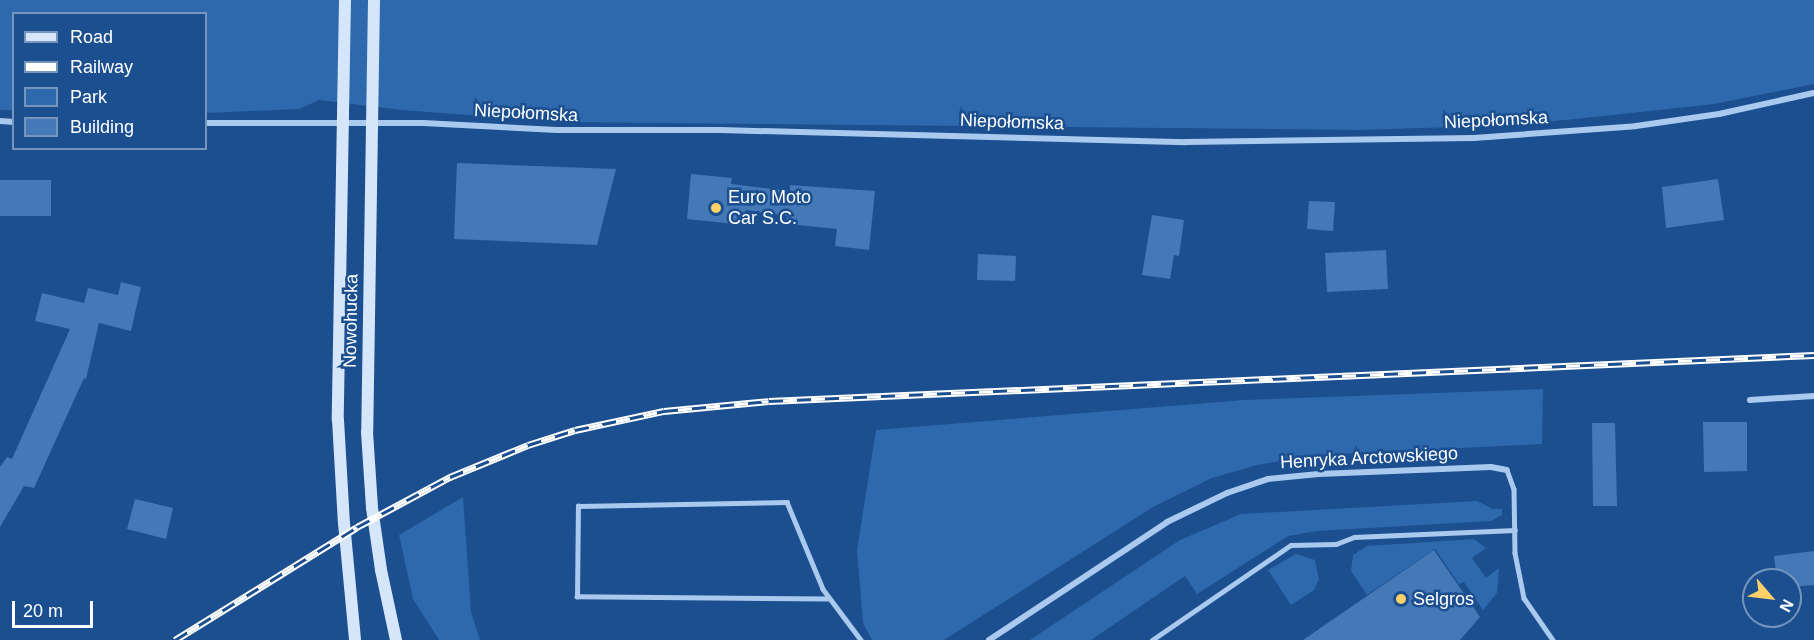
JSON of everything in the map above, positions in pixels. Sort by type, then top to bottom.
[{"type":"main road","name":"Nowohucka","points":[[345,0],[338,420],[344,523],[355,640]]},
{"type":"main road","name":"Nowohucka","points":[[374,0],[367,432],[372,508],[381,570],[396,640]]},
{"type":"street","name":"Niepołomska","points":[[207,123],[400,122],[557,130],[720,130],[1186,142],[1474,138],[1646,124],[1719,114],[1814,93]]},
{"type":"street","points":[[1750,400],[1814,396]]},
{"type":"street","name":"Henryka Arctowskiego","points":[[989,640],[1167,522],[1238,489],[1268,479],[1319,474],[1491,467],[1507,470]]},
{"type":"lane","points":[[1507,470],[1514,489],[1515,553],[1524,598],[1553,640]]},
{"type":"lane","points":[[829,598],[577,597],[578,506],[787,502],[829,598],[861,640]]},
{"type":"lane","points":[[1152,640],[1291,545],[1336,544],[1354,537],[1515,530]]},
{"type":"green space","points":[[0,0],[1814,0],[1814,84],[1714,104],[1515,125],[1360,130],[561,122],[402,110],[319,100],[299,109],[207,113],[207,12],[12,12],[12,110],[0,110]]},
{"type":"green space","points":[[1543,389],[1542,444],[1317,455],[1257,465],[1212,478],[1153,507],[944,640],[872,640],[863,623],[857,550],[876,430],[1244,400]]},
{"type":"green space","points":[[463,497],[471,612],[480,640],[439,640],[413,599],[399,535]]},
{"type":"green space","points":[[1477,501],[1493,509],[1502,509],[1502,515],[1491,521],[1316,531],[1288,536],[1197,594],[1185,576],[1091,640],[1030,640],[1180,540],[1241,514]]},
{"type":"green space","points":[[1474,539],[1486,548],[1472,558],[1486,578],[1499,568],[1497,593],[1483,610],[1464,582],[1459,584],[1435,549],[1367,595],[1351,571],[1353,555],[1367,546]]},
{"type":"green space","points":[[1296,554],[1315,560],[1319,579],[1314,590],[1291,605],[1268,570]]},
{"type":"building","points":[[457,163],[616,169],[597,245],[454,239]]},
{"type":"building","points":[[691,174],[732,178],[731,184],[790,191],[790,185],[875,191],[869,250],[835,246],[837,229],[786,224],[787,216],[746,210],[744,225],[687,219]]},
{"type":"building","points":[[1718,179],[1724,220],[1666,228],[1662,187]]},
{"type":"building","points":[[0,180],[51,180],[51,216],[0,216]]},
{"type":"building","points":[[1309,201],[1335,202],[1333,231],[1307,229]]},
{"type":"building","points":[[1152,215],[1184,220],[1179,256],[1174,255],[1170,279],[1142,275]]},
{"type":"building","points":[[1386,250],[1388,289],[1327,292],[1325,253]]},
{"type":"building","points":[[978,254],[1016,256],[1015,281],[977,280]]},
{"type":"building","points":[[121,282],[141,287],[131,331],[99,323],[86,379],[84,378],[34,488],[24,486],[0,527],[0,467],[7,457],[12,459],[70,329],[35,321],[42,293],[84,303],[88,288],[118,295]]},
{"type":"building","points":[[1703,422],[1747,422],[1747,471],[1704,472]]},
{"type":"building","points":[[1592,423],[1615,423],[1617,506],[1593,506]]},
{"type":"building","points":[[135,499],[173,508],[166,539],[127,529]]},
{"type":"building","name":"Selgros","points":[[1434,550],[1480,617],[1460,640],[1303,640]]},
{"type":"building","points":[[1814,551],[1814,585],[1802,586],[1802,568],[1776,568],[1774,556]]},
{"type":"railway","points":[[175,640],[357,527],[450,477],[528,445],[575,430],[664,411],[769,401],[1814,355]]},
{"type":"place","name":"Euro Moto Car S.C.","points":[[716,208]]},
{"type":"place","name":"Selgros","points":[[1401,599]]}]
